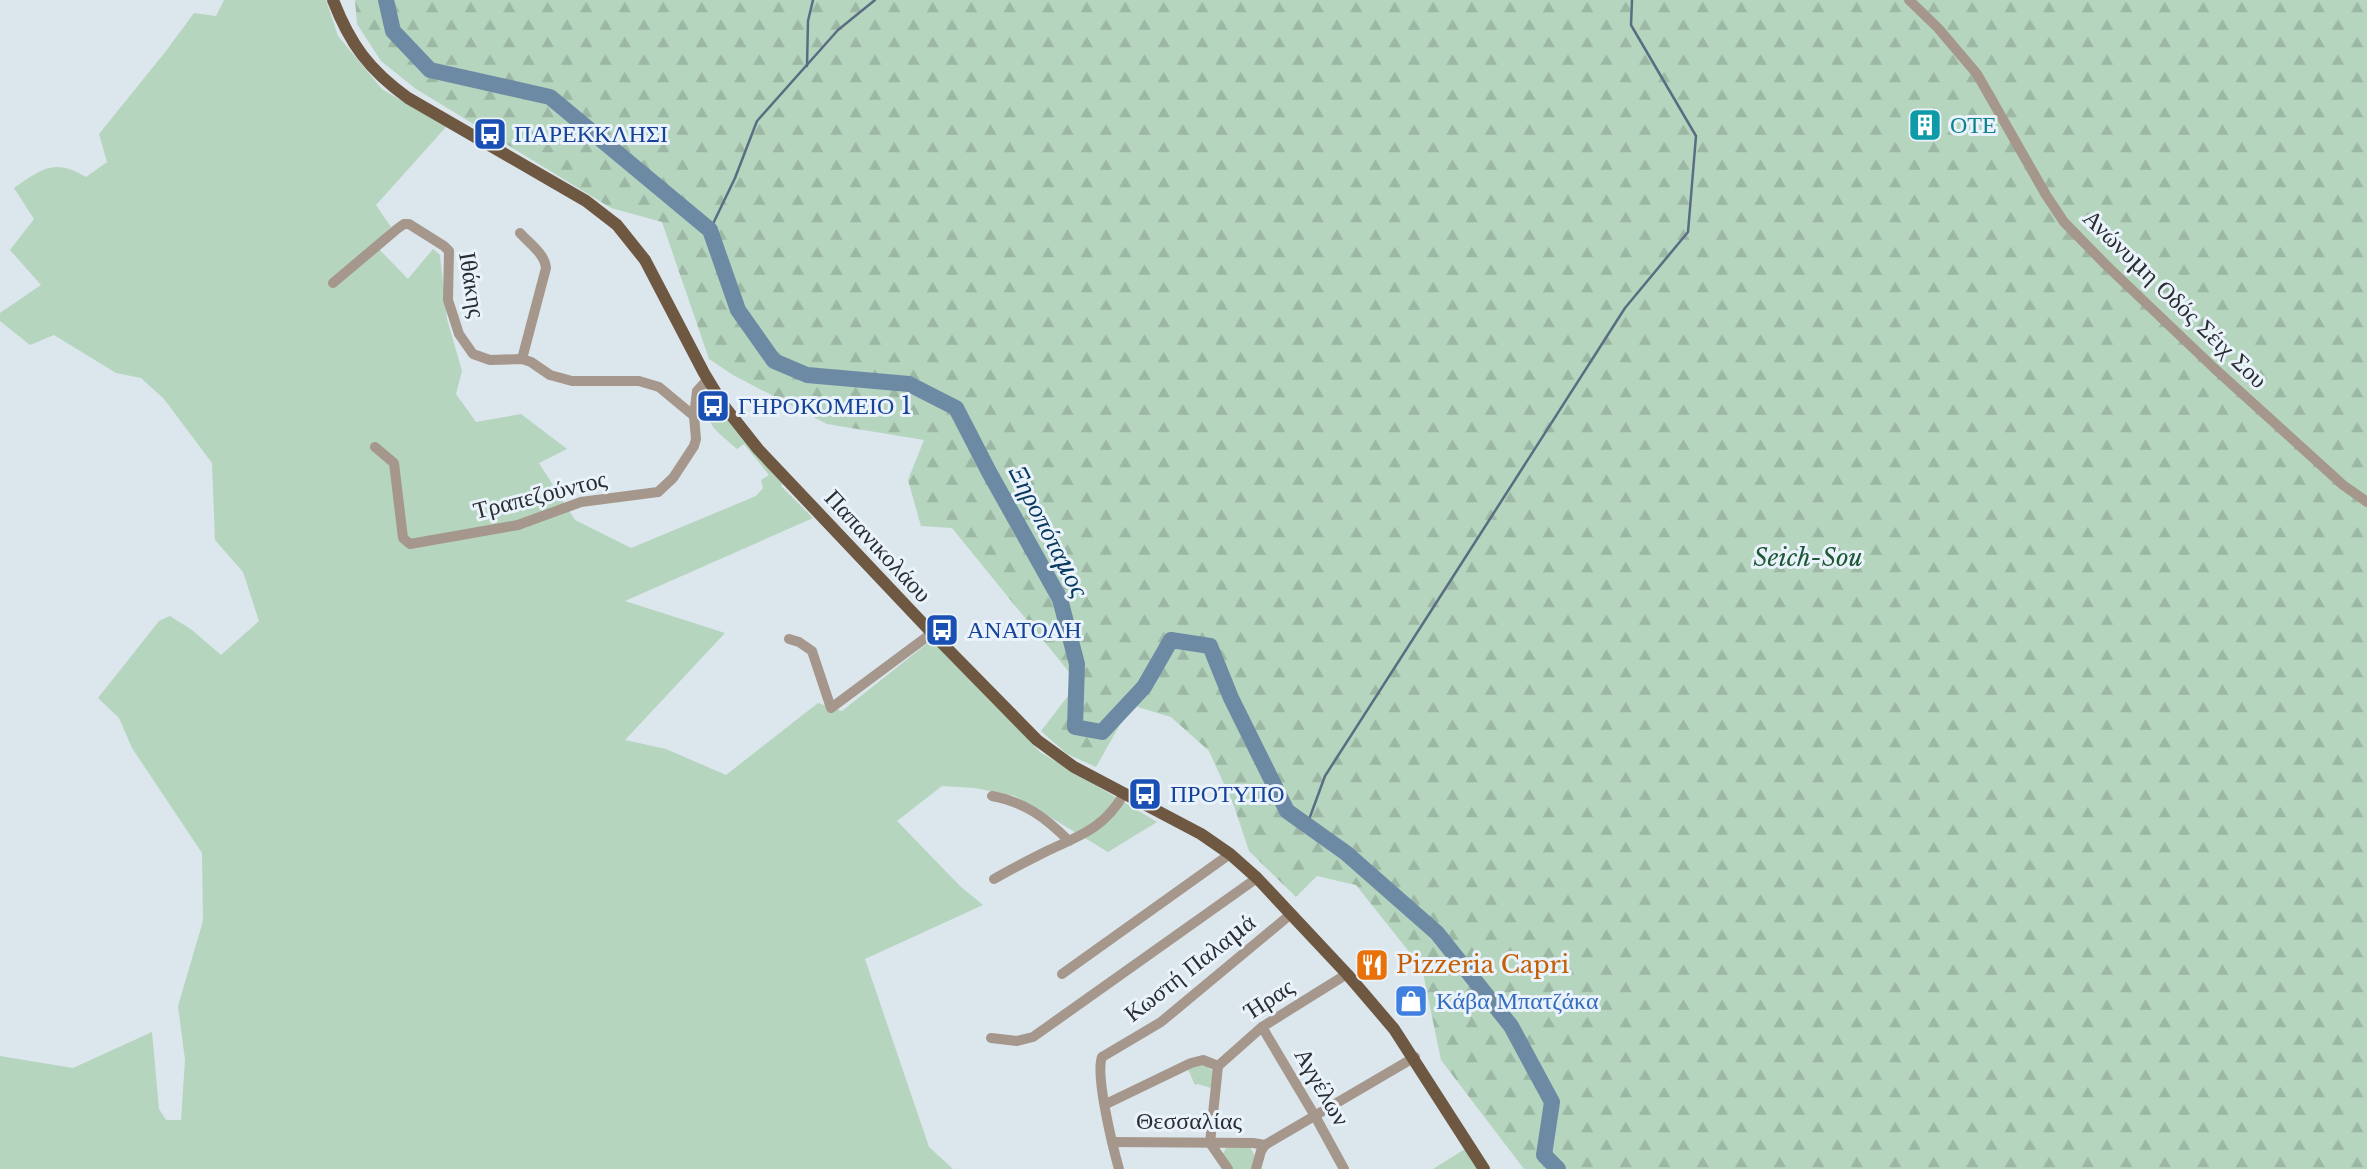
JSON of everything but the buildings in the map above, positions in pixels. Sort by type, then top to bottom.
[{"type":"main road","name":"Παπανικολάου","points":[[333,0],[356,48],[372,68],[393,87],[586,201],[617,225],[645,260],[707,380],[732,418],[758,449],[932,633],[1046,747],[1074,768],[1201,834],[1230,854],[1257,878],[1394,1028],[1484,1169]]},
{"type":"street","name":"Ανώνυμη Οδός Σέιχ Σου","points":[[1909,0],[1938,28],[1977,75],[2064,222],[2214,368],[2343,485],[2367,502]]},
{"type":"street","name":"Ιθάκης","points":[[333,283],[397,229],[409,224],[449,251],[448,300],[459,334],[468,350],[489,360],[522,359],[550,375],[572,382],[639,381],[659,387],[694,416]]},
{"type":"street","points":[[520,233],[532,248],[541,254],[546,268],[522,359]]},
{"type":"street","points":[[694,416],[697,391],[707,380]]},
{"type":"street","name":"Τραπεζούντος","points":[[375,447],[394,463],[403,538],[410,544],[518,525],[581,502],[655,494],[669,482],[693,449],[696,440],[694,416]]},
{"type":"street","points":[[789,639],[812,651],[831,708],[932,633]]},
{"type":"street","points":[[994,879],[1083,836],[1110,813],[1124,794]]},
{"type":"street","points":[[992,796],[1026,806],[1041,815],[1069,841]]},
{"type":"street","points":[[1062,974],[1230,854]]},
{"type":"street","points":[[991,1038],[1017,1041],[1033,1037],[1257,878]]},
{"type":"street","name":"Κωστή Παλαμά","points":[[1119,1169],[1105,1104],[1100,1066],[1103,1056],[1161,1022],[1291,914]]},
{"type":"street","name":"Ήρας","points":[[1218,1066],[1262,1027],[1347,974]]},
{"type":"street","name":"Αγγέλων","points":[[1262,1027],[1344,1169]]},
{"type":"street","points":[[1256,1169],[1265,1145],[1415,1057]]},
{"type":"street","points":[[1105,1104],[1191,1063],[1203,1060],[1218,1066],[1210,1143],[1228,1169]]},
{"type":"street","name":"Θεσσαλίας","points":[[1112,1142],[1265,1145]]},
{"type":"green space","points":[[224,0],[326,0],[338,36],[382,89],[446,127],[376,205],[391,227],[374,244],[408,279],[433,249],[440,255],[447,319],[462,371],[456,394],[476,422],[521,414],[567,449],[539,463],[575,520],[631,548],[756,496],[763,488],[761,480],[769,475],[744,444],[737,449],[713,426],[707,405],[707,394],[710,392],[784,482],[781,486],[813,518],[625,601],[725,633],[625,740],[666,749],[726,775],[818,703],[842,711],[934,638],[1040,752],[1157,822],[1108,852],[1015,796],[975,788],[942,786],[897,821],[960,886],[983,905],[865,959],[929,1147],[953,1169],[0,1169],[0,1056],[73,1068],[152,1032],[159,1109],[166,1120],[181,1120],[185,1060],[178,1006],[203,921],[202,853],[132,748],[119,718],[98,698],[159,621],[170,616],[192,630],[221,655],[259,621],[243,572],[215,540],[212,463],[164,399],[141,378],[116,373],[54,335],[30,345],[0,321],[0,313],[41,285],[10,250],[34,219],[14,188],[48,168],[65,168],[86,177],[107,162],[99,134],[194,13],[216,16]]},
{"type":"green space","name":"Seich-Sou","points":[[355,0],[2367,0],[2367,1169],[1524,1169],[1441,1060],[1422,968],[1356,885],[1317,876],[1296,897],[1249,851],[1234,806],[1209,751],[1171,717],[1131,705],[1096,767],[1067,754],[1041,731],[1078,683],[952,528],[921,526],[908,480],[924,440],[827,424],[733,375],[709,359],[662,222],[611,208],[416,89],[381,61],[357,24]]},
{"type":"green space","points":[[1199,1062],[1213,1071],[1211,1088],[1195,1085],[1187,1067]]},
{"type":"green space","points":[[1250,1147],[1255,1156],[1251,1169],[1233,1169],[1223,1154],[1226,1148]]},
{"type":"green space","points":[[1465,1149],[1478,1169],[1433,1169]]},
{"type":"waterway","name":"Ξηροπόταμος","points":[[386,0],[393,31],[430,70],[550,97],[710,230],[738,310],[774,361],[807,375],[909,384],[956,408],[1060,599],[1077,664],[1075,727],[1102,732],[1144,687],[1171,640],[1210,646],[1231,698],[1287,811],[1346,853],[1437,933],[1511,1026],[1552,1102],[1544,1155],[1558,1169]]},
{"type":"waterway","points":[[807,66],[808,21],[813,0]]},
{"type":"waterway","points":[[710,230],[735,178],[757,121],[838,30],[875,0]]},
{"type":"waterway","points":[[1307,825],[1325,776],[1625,308],[1688,232],[1696,136],[1631,25],[1632,0]]},
{"type":"place","name":"ΟΤΕ","points":[[1925,125]]},
{"type":"place","name":"ΠΑΡΕΚΚΛΗΣΙ","points":[[490,134]]},
{"type":"place","name":"ΓΗΡΟΚΟΜΕΙΟ 1","points":[[713,406]]},
{"type":"place","name":"ΑΝΑΤΟΛΗ","points":[[942,630]]},
{"type":"place","name":"ΠΡΟΤΥΠΟ","points":[[1145,794]]},
{"type":"place","name":"Pizzeria Capri","points":[[1372,965]]},
{"type":"place","name":"Κάβα Μπατζάκα","points":[[1411,1001]]}]
